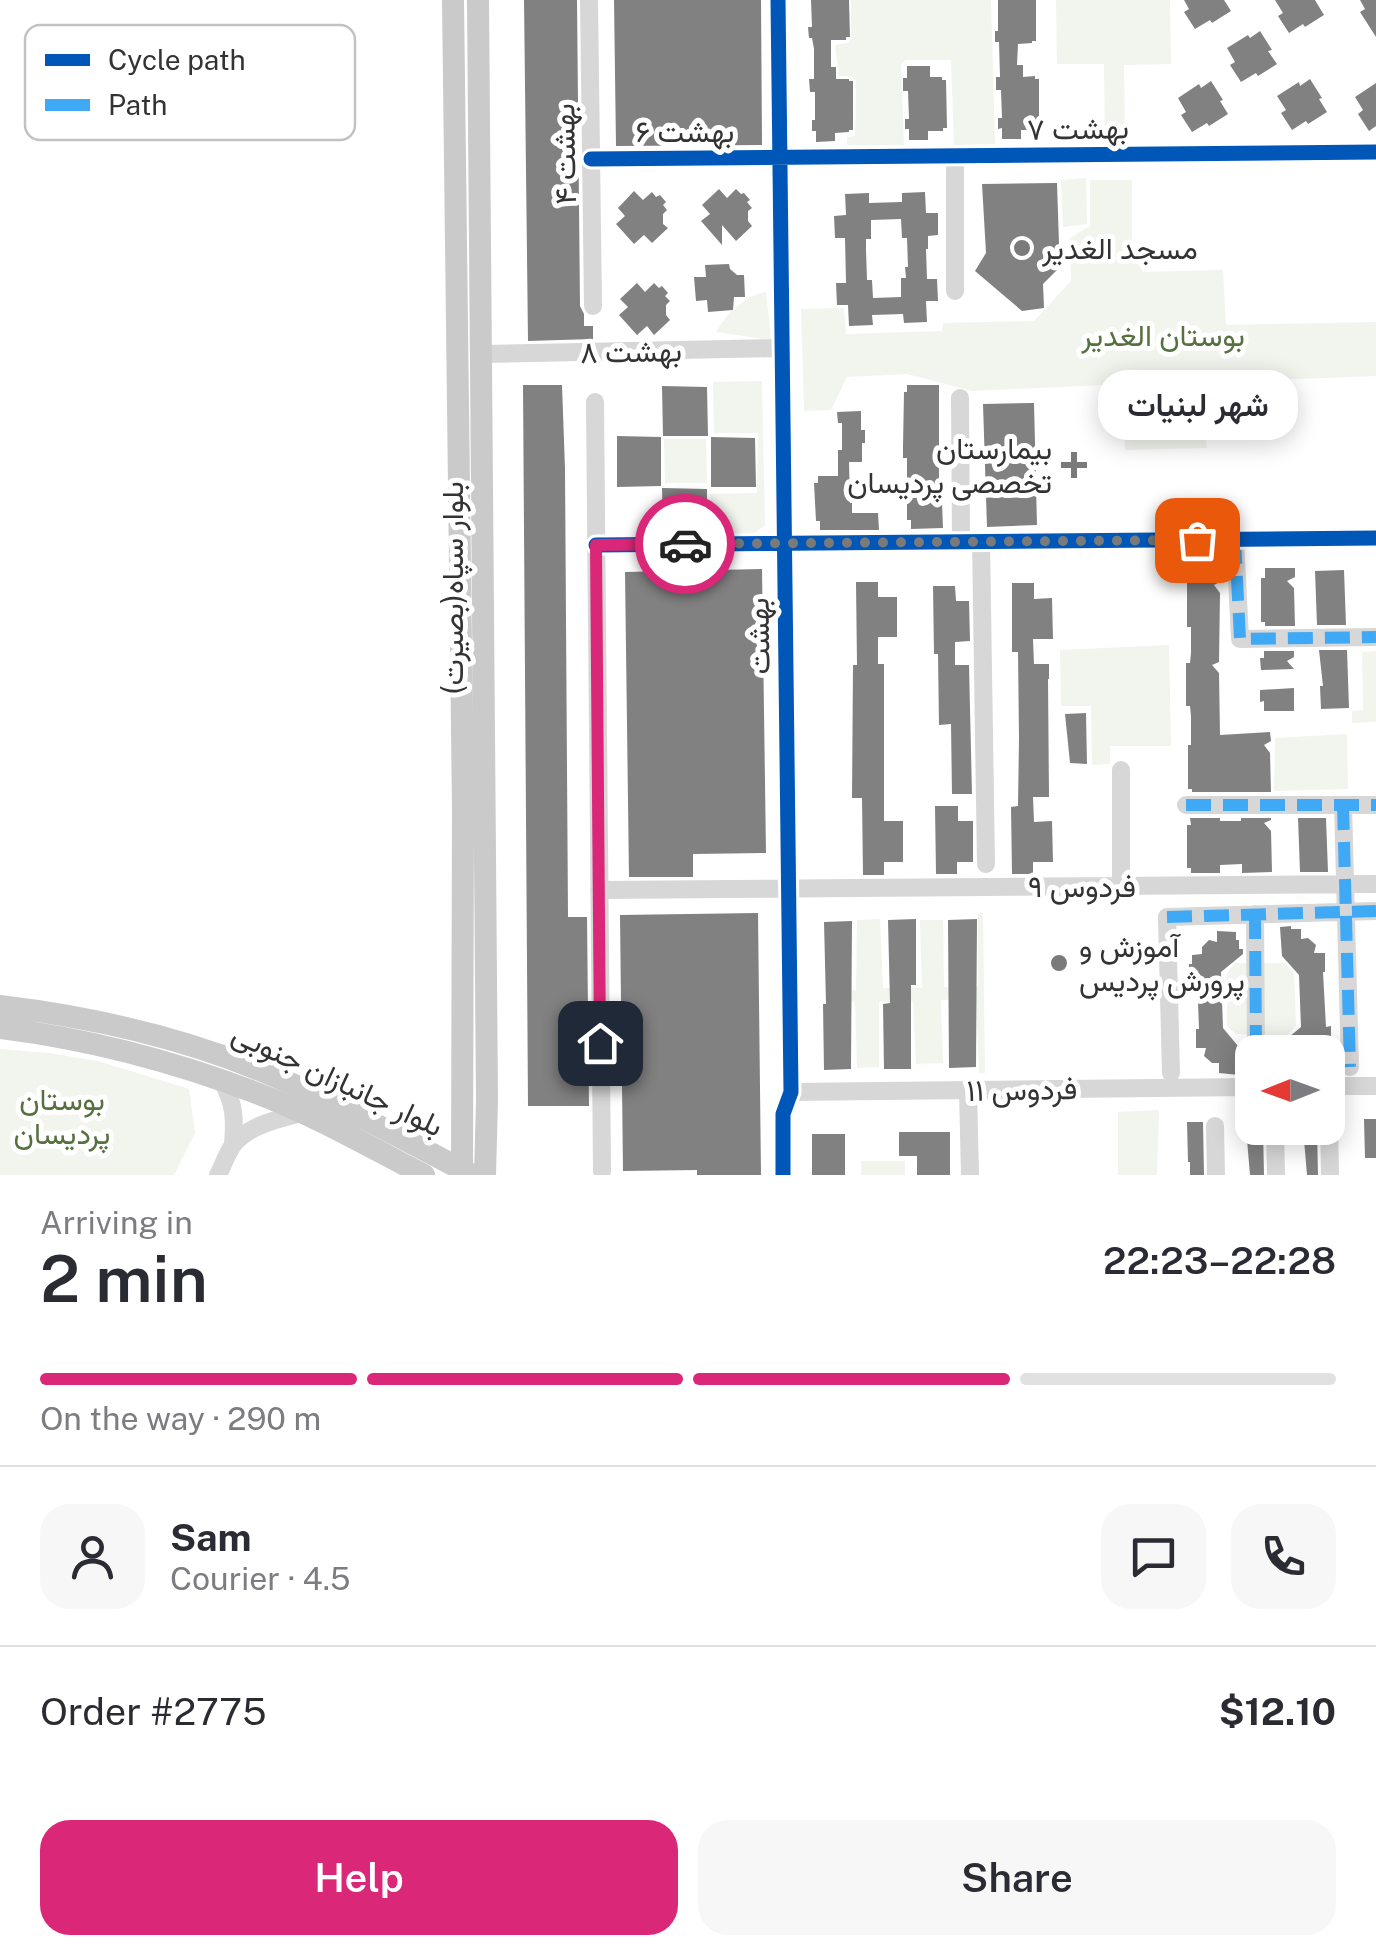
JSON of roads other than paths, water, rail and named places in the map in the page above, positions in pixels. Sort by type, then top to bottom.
[{"type":"main road","points":[[453,4],[478,4]]},
{"type":"main road","name":"بلوار سپاه(بصیرت)","points":[[453,4],[456,353],[472,809]]},
{"type":"main road","name":"بلوار سپاه(بصیرت)","points":[[474,1173],[472,809],[480,354],[478,4]]},
{"type":"main road","points":[[456,353],[480,354]]},
{"type":"main road","name":"بلوار جانبازان جنوبی","points":[[0,1006],[95,1022],[204,1050],[271,1074],[474,1173]]},
{"type":"main road","name":"بلوار جانبازان جنوبی","points":[[0,1028],[121,1050],[222,1081],[301,1113],[424,1175]]},
{"type":"street","name":"بهشت ۴","points":[[589,0],[593,306]]},
{"type":"street","name":"بهشت","points":[[778,0],[791,1092],[783,1114],[783,1175]]},
{"type":"street","name":"بهشت ۷","points":[[780,158],[1376,152]]},
{"type":"street","points":[[955,157],[955,291]]},
{"type":"street","name":"بهشت ۶","points":[[591,159],[780,158]]},
{"type":"street","name":"بهشت ۸","points":[[480,354],[782,348]]},
{"type":"street","points":[[960,398],[961,542]]},
{"type":"street","points":[[595,402],[602,1172]]},
{"type":"street","points":[[596,545],[1376,538]]},
{"type":"street","points":[[1236,539],[1240,640],[1376,638]]},
{"type":"street","points":[[981,541],[986,864]]},
{"type":"street","points":[[1120,886],[1121,770]]},
{"type":"street","points":[[1343,804],[1350,1066]]},
{"type":"street","points":[[1186,805],[1376,804]]},
{"type":"street","name":"فردوس ۹","points":[[599,890],[1376,884]]},
{"type":"street","points":[[1171,1072],[1167,917],[1376,911]]},
{"type":"street","points":[[1255,914],[1256,1035]]},
{"type":"street","points":[[222,1081],[232,1099],[233,1145]]},
{"type":"street","points":[[1345,1086],[1376,1086]]},
{"type":"street","name":"فردوس ۱۱","points":[[791,1092],[1235,1087]]},
{"type":"street","points":[[968,1090],[970,1175]]},
{"type":"street","points":[[218,1175],[233,1145],[246,1134],[301,1113]]},
{"type":"street","points":[[1215,1126],[1216,1175]]},
{"type":"street","points":[[1275,1145],[1276,1175]]},
{"type":"street","points":[[1329,1145],[1330,1175]]},
{"type":"place","name":"مسجد الغدیر","points":[[1022,248]]},
{"type":"place","name":"بیمارستان تخصصی پردیسان","points":[[1074,465]]},
{"type":"place","name":"شهر لبنیات","points":[[1197,540]]},
{"type":"place","name":"آموزش و پرورش پردیس","points":[[1059,963]]},
{"type":"park label","name":"بوستان الغدیر","points":[[1163,335]]},
{"type":"park label","name":"بوستان پردیسان","points":[[62,1116]]}]
